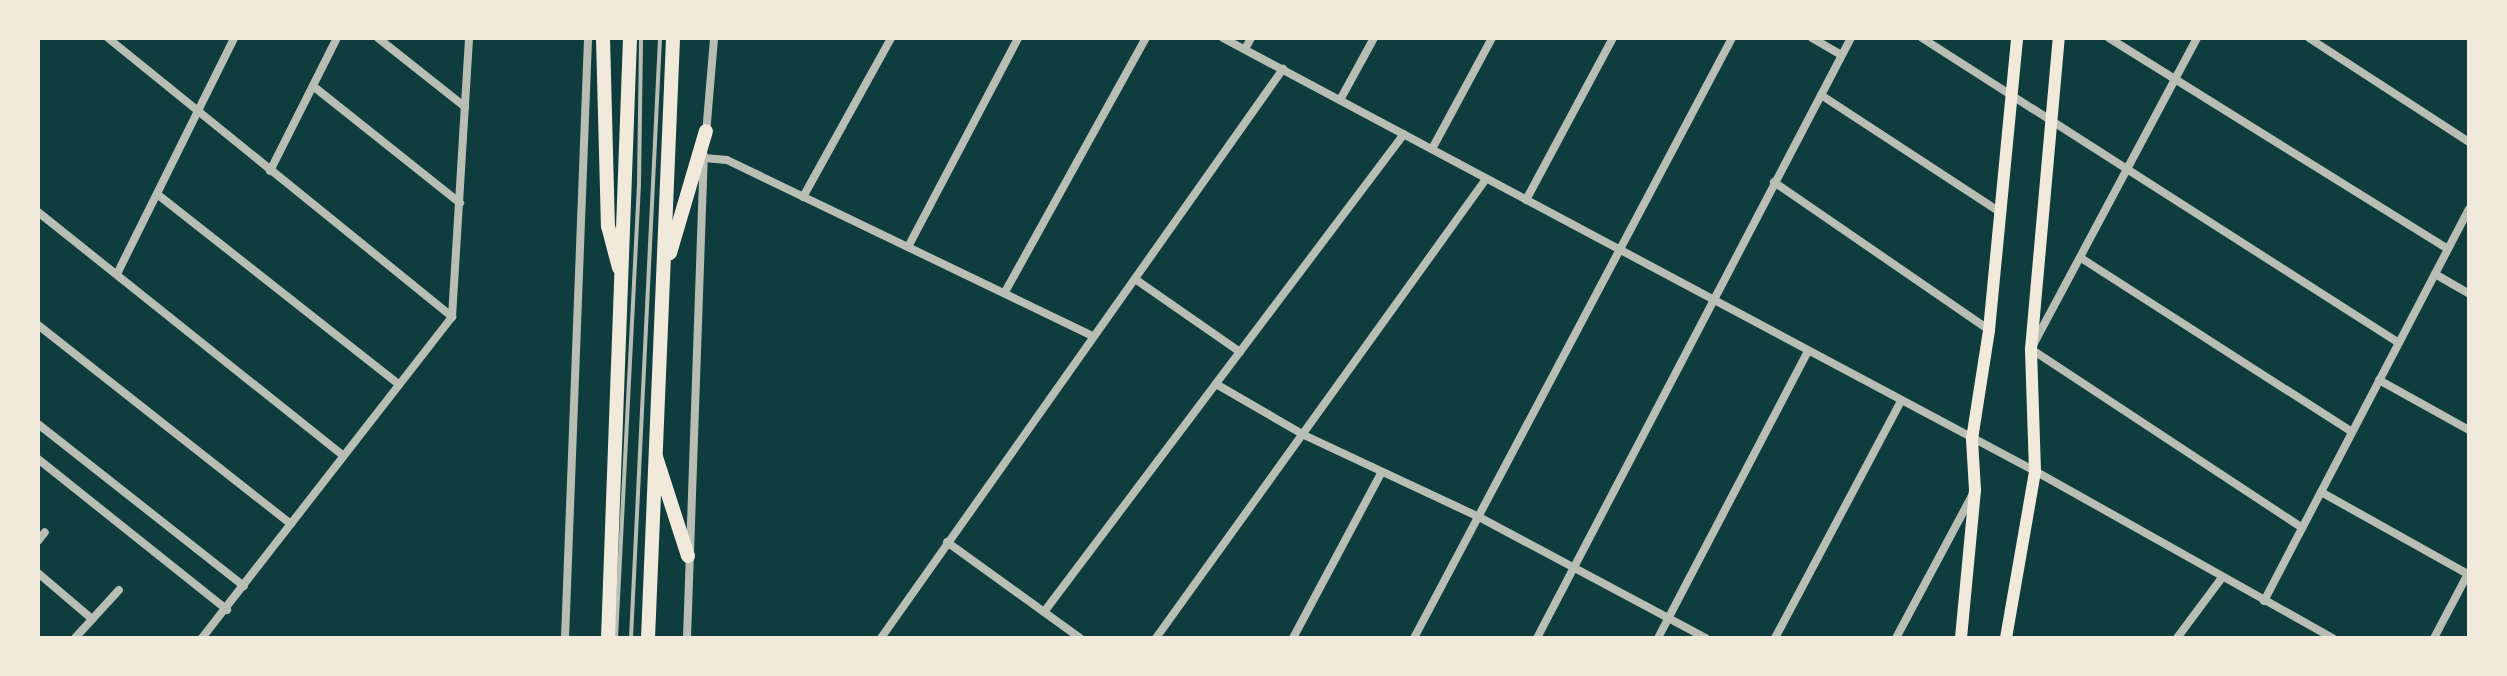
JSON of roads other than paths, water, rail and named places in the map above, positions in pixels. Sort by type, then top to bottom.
[{"type":"highway","points":[[603,38],[608,226],[623,283]]},
{"type":"highway","points":[[608,638],[630,38]]},
{"type":"highway","points":[[648,638],[653,450],[673,38]]},
{"type":"highway","points":[[663,276],[706,131]]},
{"type":"highway","points":[[653,450],[688,556]]},
{"type":"main road","points":[[1961,638],[1975,490],[1972,439],[1989,330],[2017,38]]},
{"type":"main road","points":[[2006,638],[2035,471],[2031,349],[2059,38]]},
{"type":"street","points":[[108,38],[452,317]]},
{"type":"street","points":[[124,50],[130,38]]},
{"type":"street","points":[[117,274],[234,38]]},
{"type":"street","points":[[270,171],[337,38]]},
{"type":"street","points":[[378,38],[465,107]]},
{"type":"street","points":[[202,638],[227,610],[397,383],[452,317],[469,38]]},
{"type":"street","points":[[565,638],[588,38]]},
{"type":"street","points":[[687,638],[704,158],[714,38]]},
{"type":"street","points":[[803,197],[889,38]]},
{"type":"street","points":[[908,247],[1018,38]]},
{"type":"street","points":[[1005,292],[1146,38]]},
{"type":"street","points":[[1223,38],[2035,471],[2221,579],[2333,638]]},
{"type":"street","points":[[1245,49],[1251,38]]},
{"type":"street","points":[[1340,100],[1374,38]]},
{"type":"street","points":[[1432,149],[1492,38]]},
{"type":"street","points":[[1526,200],[1613,38]]},
{"type":"street","points":[[1414,638],[1732,38]]},
{"type":"street","points":[[1812,38],[1842,55]]},
{"type":"street","points":[[1537,638],[1851,38]]},
{"type":"street","points":[[1922,38],[2129,167],[2399,343]]},
{"type":"street","points":[[2109,38],[2448,249]]},
{"type":"street","points":[[2197,38],[2031,349],[2302,528]]},
{"type":"street","points":[[2309,38],[2469,142]]},
{"type":"street","points":[[881,638],[1283,69]]},
{"type":"street","points":[[313,86],[460,203]]},
{"type":"street","points":[[1821,95],[2000,212]]},
{"type":"street","points":[[1044,612],[1404,134]]},
{"type":"street","points":[[704,158],[727,160],[1093,336]]},
{"type":"street","points":[[1156,638],[1486,179]]},
{"type":"street","points":[[1774,182],[1989,330]]},
{"type":"street","points":[[157,194],[397,383]]},
{"type":"street","points":[[2264,601],[2469,209]]},
{"type":"street","points":[[38,212],[342,455]]},
{"type":"street","points":[[2081,258],[2352,432]]},
{"type":"street","points":[[2435,274],[2469,294]]},
{"type":"street","points":[[1135,279],[1240,352]]},
{"type":"street","points":[[38,325],[291,524]]},
{"type":"street","points":[[1658,638],[1808,351]]},
{"type":"street","points":[[2379,380],[2469,430]]},
{"type":"street","points":[[1216,384],[1304,435],[1479,517],[1706,638]]},
{"type":"street","points":[[1775,638],[1901,401]]},
{"type":"street","points":[[38,424],[244,586]]},
{"type":"street","points":[[38,459],[227,610]]},
{"type":"street","points":[[1293,638],[1381,473]]},
{"type":"street","points":[[1896,638],[1975,490]]},
{"type":"street","points":[[2321,492],[2469,573],[2434,638]]},
{"type":"street","points":[[38,541],[45,532]]},
{"type":"street","points":[[947,542],[1080,638]]},
{"type":"street","points":[[38,573],[92,619]]},
{"type":"street","points":[[2177,638],[2221,579]]},
{"type":"street","points":[[75,638],[119,590]]},
{"type":"lane","points":[[616,638],[641,38]]},
{"type":"lane","points":[[631,638],[660,38]]}]
